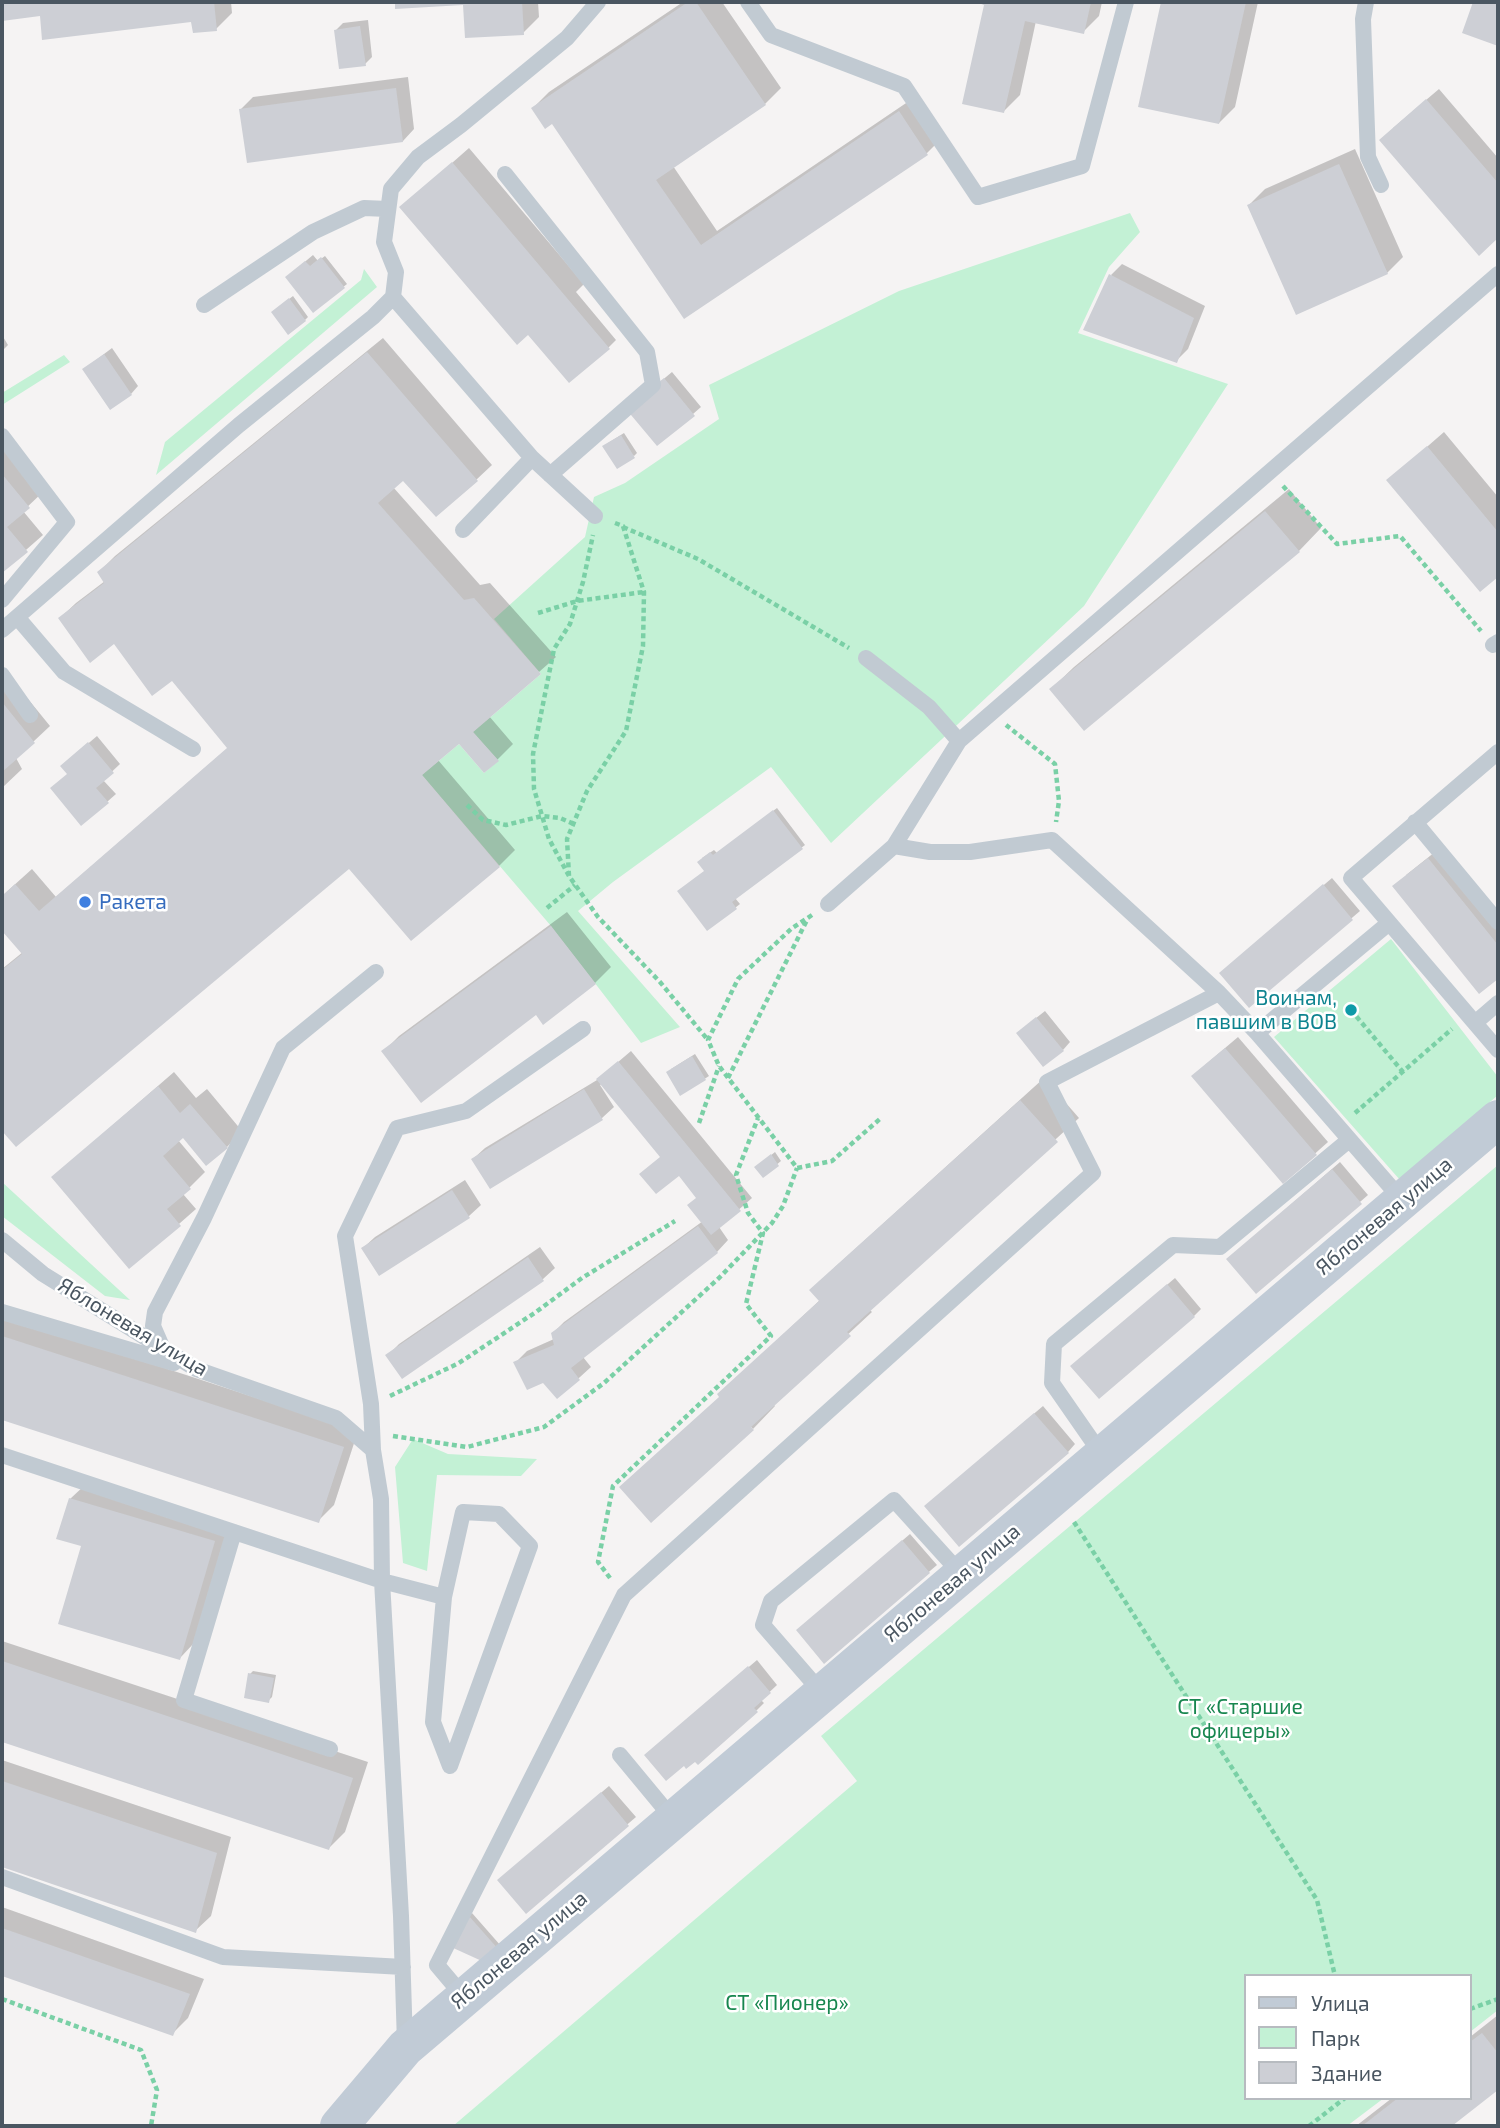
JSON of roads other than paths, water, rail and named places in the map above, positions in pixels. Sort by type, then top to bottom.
[{"type":"street","name":"Яблоневая улица","points":[[339,2126],[405,2048],[1498,1119]]},
{"type":"lane","points":[[2,630],[239,425],[393,298],[396,272],[384,242],[391,189],[418,156],[461,125],[567,37],[598,2]]},
{"type":"lane","points":[[748,2],[771,35],[904,86],[978,197],[1083,166],[1126,2]]},
{"type":"lane","points":[[1366,2],[1363,19],[1368,157],[1381,185]]},
{"type":"lane","points":[[505,174],[647,352],[653,385],[550,475]]},
{"type":"lane","points":[[204,305],[313,232],[364,208],[388,209]]},
{"type":"lane","points":[[828,904],[894,846],[959,741],[1498,274]]},
{"type":"lane","points":[[393,298],[532,458],[595,516]]},
{"type":"lane","points":[[2,436],[67,522],[2,600]]},
{"type":"lane","points":[[463,530],[532,458]]},
{"type":"lane","points":[[17,617],[64,672],[193,749]]},
{"type":"lane","points":[[866,658],[929,707],[959,741]]},
{"type":"lane","points":[[2,675],[30,715]]},
{"type":"lane","points":[[1498,752],[1351,878],[1498,1050]]},
{"type":"lane","points":[[1415,822],[1498,922]]},
{"type":"lane","points":[[894,846],[930,852],[970,852],[1052,840],[1219,993],[1402,1200]]},
{"type":"lane","points":[[1257,1034],[1390,923]]},
{"type":"lane","points":[[164,1349],[153,1326],[155,1312],[204,1218],[284,1048],[376,972]]},
{"type":"lane","points":[[464,1997],[437,1965],[624,1595],[1093,1173],[1047,1082],[1219,993]]},
{"type":"lane","points":[[1473,1018],[1498,1003]]},
{"type":"lane","points":[[405,2048],[382,1581],[381,1500],[373,1450],[371,1404],[345,1236],[397,1128],[466,1111],[583,1029]]},
{"type":"lane","points":[[1102,1455],[1052,1383],[1054,1345],[1173,1245],[1220,1247],[1344,1134]]},
{"type":"lane","name":"Яблоневая улица","points":[[2,1240],[43,1273],[196,1369],[335,1418],[373,1450]]},
{"type":"lane","points":[[2,1312],[196,1369]]},
{"type":"lane","points":[[2,1455],[382,1581],[444,1597]]},
{"type":"lane","points":[[822,1693],[763,1625],[771,1601],[894,1500],[962,1575]]},
{"type":"lane","points":[[463,1512],[499,1514],[530,1546],[450,1766],[433,1722],[444,1597],[463,1512]]},
{"type":"lane","points":[[234,1532],[184,1700],[330,1749]]},
{"type":"lane","points":[[620,1755],[673,1819]]},
{"type":"lane","points":[[2,1877],[223,1957],[403,1967]]},
{"type":"place","name":"Ракета","points":[[85,902]]},
{"type":"place","name":"Воинам, павшим в ВОВ","points":[[1351,1010]]},
{"type":"park label","name":"СТ «Старшие офицеры»","points":[[1240,1719]]},
{"type":"park label","name":"СТ «Пионер»","points":[[787,2003]]}]
